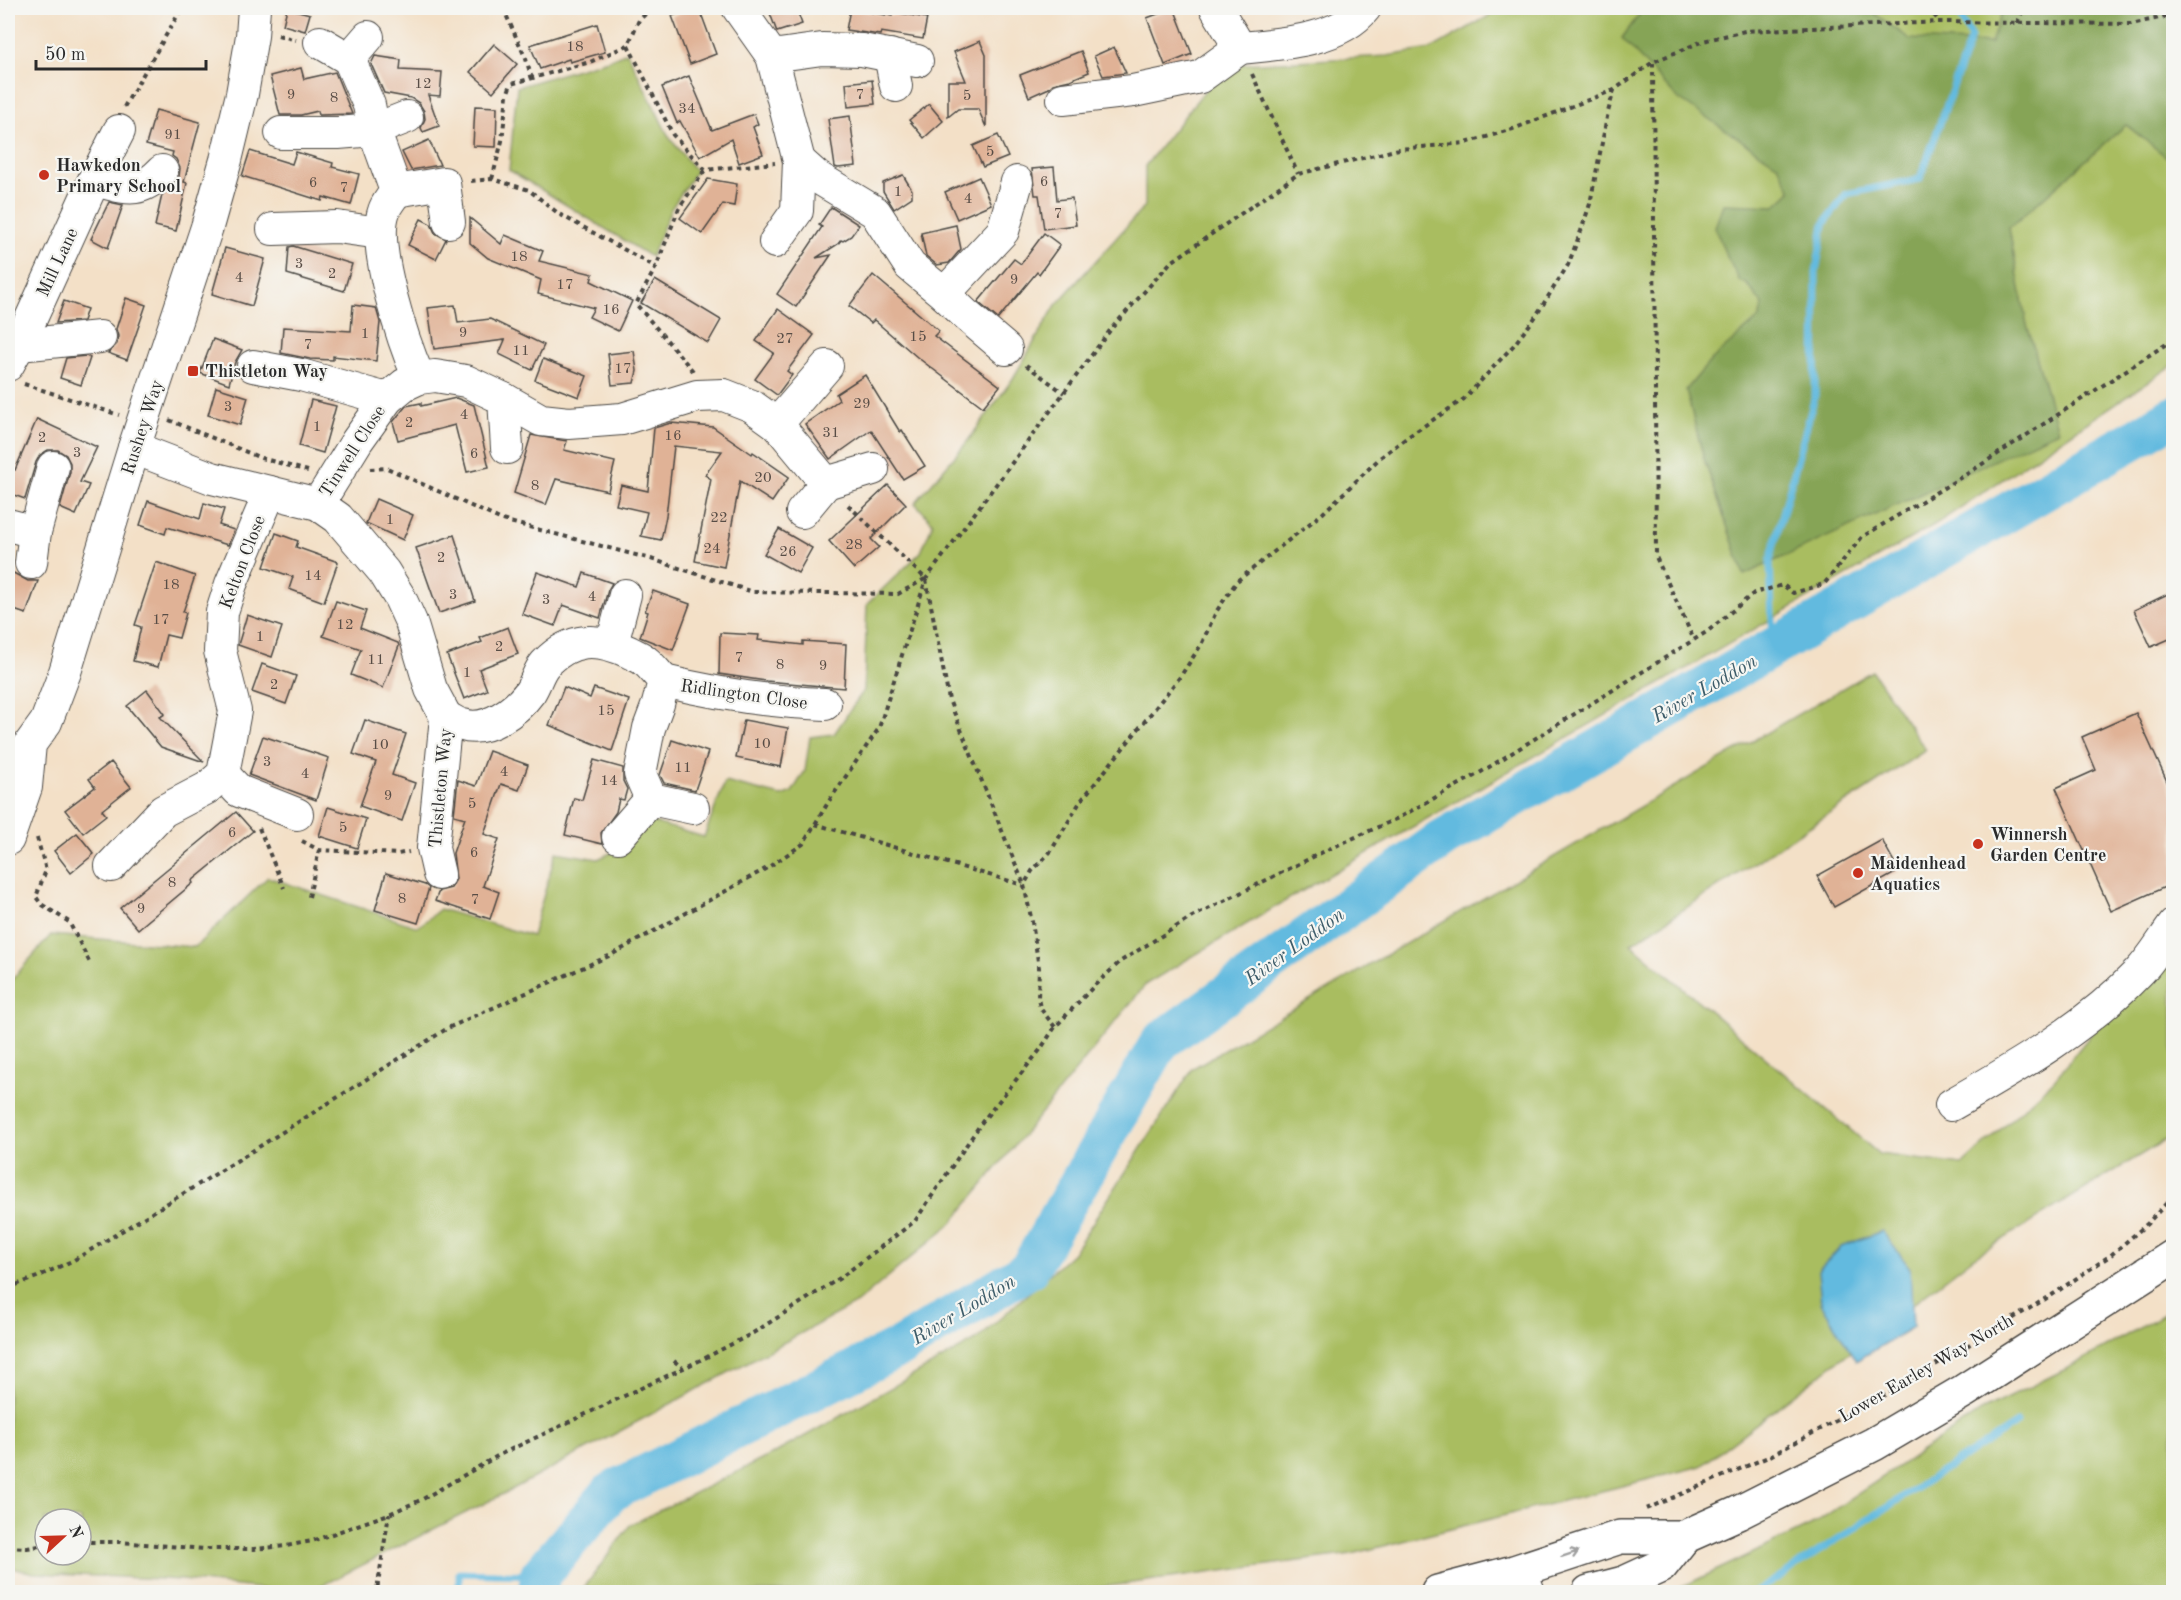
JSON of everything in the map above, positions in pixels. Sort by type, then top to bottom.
[{"type":"main road","name":"Lower Earley Way North","points":[[1438,1593],[1517,1586],[1620,1537],[1684,1537],[1781,1492],[1874,1444],[1964,1391],[2174,1256]]},
{"type":"main road","name":"Lower Earley Way North","points":[[1599,1591],[1624,1583],[1661,1566],[1684,1537]]},
{"type":"street","name":"Rushey Way","points":[[22,836],[26,787],[19,741],[46,722],[65,672],[134,448],[207,227],[242,94],[252,36],[254,8]]},
{"type":"street","points":[[738,8],[772,56],[799,161],[797,211],[775,242]]},
{"type":"street","points":[[1216,8],[1240,48]]},
{"type":"street","points":[[1063,99],[1133,91],[1200,77],[1240,48],[1313,38],[1335,29],[1360,14],[1365,8]]},
{"type":"street","points":[[320,42],[358,48],[374,130],[396,191]]},
{"type":"street","points":[[772,56],[822,49],[862,50],[903,58],[896,86]]},
{"type":"street","points":[[281,134],[338,134],[374,130],[407,117]]},
{"type":"street","name":"Mill Lane","points":[[14,364],[120,121]]},
{"type":"street","points":[[799,161],[817,177],[875,212],[910,266],[1006,349]]},
{"type":"street","points":[[94,180],[133,189],[151,182],[162,171]]},
{"type":"street","points":[[944,294],[1003,231],[1017,182]]},
{"type":"street","points":[[449,222],[444,183],[396,191],[384,211],[380,233],[396,313],[406,349],[419,378],[435,376],[466,381],[541,420],[569,423],[622,419],[697,396],[724,395],[752,406],[777,424],[826,483]]},
{"type":"street","points":[[273,229],[337,226],[380,233]]},
{"type":"street","points":[[14,364],[100,337]]},
{"type":"street","name":"Tinwell Close","points":[[253,366],[301,375],[387,399]]},
{"type":"street","points":[[777,424],[827,366]]},
{"type":"street","name":"Tinwell Close","points":[[318,504],[357,441],[387,399],[404,385],[419,378]]},
{"type":"street","points":[[504,399],[507,448]]},
{"type":"street","name":"Thistleton Way","points":[[134,448],[212,478],[318,504],[338,518],[384,572],[411,622],[431,689],[446,717],[433,848],[439,874]]},
{"type":"street","points":[[31,563],[21,529],[53,467]]},
{"type":"street","points":[[802,512],[826,483],[873,469]]},
{"type":"street","name":"Kelton Close","points":[[223,774],[235,711],[220,651],[222,612],[231,584],[270,492]]},
{"type":"street","points":[[612,644],[625,595]]},
{"type":"street","name":"Ridlington Close","points":[[446,717],[470,727],[488,724],[502,717],[523,701],[543,667],[558,652],[591,641],[612,644],[645,661],[664,681],[711,692],[785,703],[825,704]]},
{"type":"street","name":"Ridlington Close","points":[[651,799],[640,774],[649,728],[664,681]]},
{"type":"street","points":[[111,866],[163,811],[207,788],[223,774],[239,791],[297,814]]},
{"type":"street","points":[[618,837],[651,799],[693,807]]},
{"type":"street","points":[[1951,1105],[2031,1058],[2102,1006],[2140,972],[2174,925]]},
{"type":"path","points":[[120,121],[182,8]]},
{"type":"path","points":[[502,8],[526,59],[532,79]]},
{"type":"path","points":[[492,179],[511,84],[590,62],[628,45],[639,20],[652,8]]},
{"type":"path","points":[[1928,8],[1940,22]]},
{"type":"path","points":[[2018,23],[2024,8]]},
{"type":"path","points":[[8,1287],[74,1260],[448,1028],[611,954],[767,868],[803,844],[879,728],[926,579],[1111,329],[1170,263],[1298,174],[1399,149],[1466,143],[1513,129],[1614,90],[1653,62],[1703,41],[1745,31],[1940,22],[2131,24],[2174,15]]},
{"type":"path","points":[[628,45],[673,135],[705,170]]},
{"type":"path","points":[[1240,48],[1298,174]]},
{"type":"path","points":[[1653,62],[1656,557],[1694,640]]},
{"type":"path","points":[[1024,885],[1032,871],[1051,850],[1080,802],[1180,677],[1201,645],[1216,612],[1237,581],[1323,513],[1381,457],[1464,399],[1513,346],[1534,319],[1568,265],[1581,231],[1590,204],[1614,90]]},
{"type":"path","points":[[705,170],[799,161]]},
{"type":"path","points":[[697,396],[693,371],[636,304],[656,267],[679,208],[705,170]]},
{"type":"path","points":[[444,183],[492,179],[530,190],[559,214],[656,267]]},
{"type":"path","points":[[93,1542],[204,1549],[254,1549],[312,1541],[389,1514],[423,1499],[550,1429],[753,1333],[859,1264],[915,1221],[982,1122],[1040,1050],[1055,1027],[1096,984],[1122,961],[1192,917],[1327,850],[1398,818],[1468,780],[1708,632],[1754,593],[1782,585],[1793,593],[1824,584],[1862,537],[1970,472],[2174,339]]},
{"type":"path","points":[[1006,349],[1064,393]]},
{"type":"path","points":[[14,364],[126,417]]},
{"type":"path","points":[[162,417],[261,458],[308,471],[387,468],[502,520],[651,559],[753,592],[898,594],[926,579]]},
{"type":"path","points":[[826,483],[926,579],[949,700],[1024,885],[1039,968],[1040,1008],[1055,1027]]},
{"type":"path","points":[[815,824],[1024,885]]},
{"type":"path","points":[[258,826],[284,888]]},
{"type":"path","points":[[22,836],[46,870],[36,897],[40,904],[69,922],[91,965]]},
{"type":"path","points":[[309,897],[319,850]]},
{"type":"path","name":"Lower Earley Way North","points":[[1656,1505],[1768,1457],[1890,1392],[2052,1295],[2111,1255],[2147,1224],[2174,1195]]},
{"type":"path","points":[[674,1361],[683,1368]]},
{"type":"path","points":[[383,1593],[377,1590],[389,1514]]},
{"type":"path","points":[[8,1547],[33,1547]]},
{"type":"green space","points":[[1503,8],[2173,8],[2173,365],[1939,522],[1146,984],[952,1223],[857,1303],[511,1490],[309,1592],[182,1580],[34,1573],[8,1567],[8,984],[51,935],[195,947],[268,877],[418,927],[440,909],[532,936],[556,852],[598,859],[617,850],[649,821],[704,837],[725,782],[781,796],[792,792],[805,771],[810,737],[834,734],[864,690],[867,604],[921,552],[933,523],[915,503],[967,442],[1012,380],[1056,305],[1145,206],[1145,166],[1225,65],[1387,56],[1431,49]]},
{"type":"green space","points":[[1644,8],[1867,8],[1910,39],[1991,43],[2003,8],[2173,8],[2173,162],[2126,125],[2009,228],[2026,321],[2058,431],[1744,575],[1704,459],[1686,390],[1711,360],[1759,318],[1763,305],[1747,284],[1740,281],[1725,253],[1715,227],[1723,204],[1775,206],[1791,191],[1778,165],[1676,97],[1622,38]]},
{"type":"green space","points":[[627,52],[669,137],[696,171],[671,209],[651,257],[509,170],[517,87],[608,60]]},
{"type":"green space","points":[[1872,671],[1926,750],[1631,944],[1879,1154],[1962,1165],[2054,1080],[2156,954],[2173,939],[2173,1135],[1974,1257],[1701,1466],[1352,1554],[1102,1587],[1009,1592],[581,1592],[630,1525],[775,1453],[976,1340],[1073,1253],[1193,1068]]},
{"type":"green space","points":[[2173,1309],[2173,1592],[1671,1592],[1810,1526],[1981,1411],[2066,1369]]},
{"type":"water","points":[[1882,1231],[1910,1268],[1913,1327],[1856,1361],[1821,1303],[1818,1271],[1841,1247]]},
{"type":"building","points":[[287,8],[310,14],[305,31],[283,25]]},
{"type":"building","points":[[699,8],[716,54],[690,64],[672,16]]},
{"type":"building","points":[[768,8],[796,8],[802,24],[777,32]]},
{"type":"building","points":[[1174,8],[1192,54],[1165,65],[1147,18]]},
{"type":"building","points":[[850,9],[892,16],[893,12],[927,18],[923,39],[881,32],[880,35],[846,30]]},
{"type":"building","points":[[597,24],[605,52],[570,62],[569,59],[540,69],[530,45]]},
{"type":"building","points":[[980,41],[986,55],[986,127],[978,109],[958,109],[948,117],[948,81],[966,81],[954,52]]},
{"type":"building","points":[[494,44],[517,64],[493,92],[470,72]]},
{"type":"building","points":[[1114,47],[1126,73],[1103,76],[1094,56]]},
{"type":"building","points":[[1081,51],[1089,72],[1053,84],[1029,97],[1020,75]]},
{"type":"building","points":[[375,56],[401,60],[400,70],[442,72],[440,96],[428,95],[439,126],[423,132],[421,128],[425,119],[424,111],[419,103],[411,98],[384,93],[371,64]]},
{"type":"building","points":[[301,68],[304,79],[335,72],[352,114],[319,115],[318,111],[301,115],[280,115],[270,76]]},
{"type":"building","points":[[689,76],[712,130],[754,114],[758,124],[753,127],[763,154],[739,163],[731,139],[700,157],[680,121],[677,123],[662,87]]},
{"type":"building","points":[[872,80],[875,104],[848,107],[846,83]]},
{"type":"building","points":[[929,104],[943,121],[924,138],[909,120]]},
{"type":"building","points":[[475,106],[497,107],[496,147],[473,146]]},
{"type":"building","points":[[156,110],[200,122],[184,182],[187,183],[176,231],[155,226],[162,195],[175,184],[180,168],[172,156],[173,152],[146,145]]},
{"type":"building","points":[[850,116],[856,166],[838,168],[835,167],[828,119]]},
{"type":"building","points":[[998,135],[1008,157],[983,167],[973,146]]},
{"type":"building","points":[[429,140],[440,165],[411,170],[402,152]]},
{"type":"building","points":[[250,151],[292,164],[296,152],[333,163],[332,167],[359,174],[351,205],[323,197],[322,201],[242,176]]},
{"type":"building","points":[[1054,167],[1057,200],[1072,198],[1076,225],[1044,229],[1039,195],[1035,195],[1032,169]]},
{"type":"building","points":[[903,175],[912,190],[912,197],[894,209],[883,191],[883,183]]},
{"type":"building","points":[[979,177],[991,204],[957,219],[945,192]]},
{"type":"building","points":[[708,179],[737,184],[734,206],[723,204],[702,234],[680,218]]},
{"type":"building","points":[[109,202],[123,205],[108,248],[91,239]]},
{"type":"building","points":[[831,207],[859,225],[851,236],[841,240],[816,258],[831,255],[796,307],[777,294],[822,227],[819,225]]},
{"type":"building","points":[[470,218],[501,244],[505,235],[543,251],[539,261],[593,274],[591,281],[632,301],[618,331],[589,317],[594,308],[538,294],[541,280],[488,258],[470,243]]},
{"type":"building","points":[[421,219],[431,224],[435,233],[446,239],[436,259],[408,245]]},
{"type":"building","points":[[956,225],[961,249],[949,263],[937,265],[926,256],[921,233]]},
{"type":"building","points":[[1044,233],[1060,245],[1039,274],[1037,272],[998,319],[978,302],[1014,259],[1021,264]]},
{"type":"building","points":[[293,246],[352,264],[344,291],[287,274],[289,247]]},
{"type":"building","points":[[225,248],[265,259],[252,306],[212,294]]},
{"type":"building","points":[[873,275],[939,331],[934,336],[1000,386],[983,407],[917,357],[874,320],[871,323],[849,306]]},
{"type":"building","points":[[655,280],[721,320],[708,343],[641,303]]},
{"type":"building","points":[[126,298],[146,305],[127,360],[108,353],[117,344],[116,329]]},
{"type":"building","points":[[64,301],[87,309],[83,321],[56,323]]},
{"type":"building","points":[[353,305],[376,308],[380,322],[376,361],[333,356],[333,360],[310,359],[281,353],[283,327],[351,331]]},
{"type":"building","points":[[455,305],[458,323],[490,319],[544,345],[532,370],[499,354],[505,340],[434,349],[428,308]]},
{"type":"building","points":[[778,309],[814,335],[787,371],[792,375],[777,395],[755,379],[774,353],[756,341]]},
{"type":"building","points":[[213,339],[242,350],[235,362],[229,384],[200,373]]},
{"type":"building","points":[[634,351],[637,371],[634,383],[612,385],[608,354]]},
{"type":"building","points":[[86,356],[90,358],[81,385],[60,378],[66,358]]},
{"type":"building","points":[[543,359],[587,376],[579,397],[535,380]]},
{"type":"building","points":[[865,375],[900,432],[902,430],[925,466],[903,479],[871,430],[830,459],[805,424],[839,400],[836,394]]},
{"type":"building","points":[[216,387],[248,397],[240,425],[208,415]]},
{"type":"building","points":[[456,398],[474,405],[489,467],[467,472],[455,425],[398,440],[393,422],[406,406],[421,403],[421,406]]},
{"type":"building","points":[[311,400],[336,406],[323,453],[299,446]]},
{"type":"building","points":[[37,419],[97,447],[80,482],[89,485],[76,515],[60,508],[70,472],[70,463],[66,455],[58,450],[48,450],[40,455],[25,499],[8,493],[8,468],[15,470]]},
{"type":"building","points":[[671,423],[713,427],[789,477],[772,502],[740,481],[724,567],[695,561],[711,479],[705,475],[722,451],[674,446],[661,540],[641,536],[647,512],[616,505],[621,485],[648,491],[654,428]]},
{"type":"building","points":[[531,435],[567,441],[564,450],[615,462],[608,491],[556,479],[546,505],[514,493]]},
{"type":"building","points":[[888,485],[906,504],[871,539],[879,547],[854,569],[829,541]]},
{"type":"building","points":[[376,499],[413,515],[403,540],[366,523]]},
{"type":"building","points":[[148,501],[200,519],[204,503],[224,509],[219,525],[234,530],[228,545],[167,527],[165,534],[140,525]]},
{"type":"building","points":[[779,529],[812,548],[798,573],[764,554]]},
{"type":"building","points":[[276,533],[298,541],[296,547],[338,562],[324,602],[289,589],[293,577],[264,567]]},
{"type":"building","points":[[454,535],[475,601],[439,613],[416,548]]},
{"type":"building","points":[[156,562],[195,576],[183,612],[186,613],[179,638],[166,635],[158,667],[133,661],[141,627],[135,625]]},
{"type":"building","points":[[8,570],[28,581],[38,581],[26,614],[8,608]]},
{"type":"building","points":[[537,572],[579,587],[584,573],[612,583],[600,618],[563,605],[555,626],[522,614]]},
{"type":"building","points":[[653,591],[690,604],[673,650],[640,637],[648,612],[645,611]]},
{"type":"building","points":[[2174,591],[2174,637],[2151,647],[2134,610]]},
{"type":"building","points":[[336,601],[366,611],[360,628],[398,643],[399,646],[383,688],[351,675],[361,649],[323,636]]},
{"type":"building","points":[[247,615],[282,627],[272,657],[238,645]]},
{"type":"building","points":[[508,627],[518,654],[479,669],[487,690],[464,699],[447,655],[482,642],[480,638]]},
{"type":"building","points":[[720,633],[759,635],[758,640],[803,645],[803,641],[846,644],[844,688],[719,674]]},
{"type":"building","points":[[262,664],[296,676],[286,704],[252,692]]},
{"type":"building","points":[[564,687],[590,698],[594,688],[629,700],[612,751],[549,725]]},
{"type":"building","points":[[147,690],[165,714],[160,717],[204,762],[161,747],[127,706]]},
{"type":"building","points":[[2136,713],[2174,797],[2174,883],[2111,911],[2056,788],[2096,770],[2082,737]]},
{"type":"building","points":[[365,720],[406,734],[392,775],[415,783],[402,821],[360,806],[376,762],[353,754]]},
{"type":"building","points":[[744,720],[788,728],[781,767],[736,758]]},
{"type":"building","points":[[263,736],[329,758],[316,800],[249,775]]},
{"type":"building","points":[[672,740],[708,752],[695,790],[664,783],[660,775]]},
{"type":"building","points":[[489,751],[528,765],[519,790],[501,784],[484,834],[499,839],[483,886],[499,892],[490,919],[435,901],[439,891],[451,888],[456,879],[453,853],[465,818],[454,815],[458,780],[476,786]]},
{"type":"building","points":[[594,760],[623,768],[623,781],[627,789],[624,800],[619,799],[616,812],[601,833],[602,844],[565,835],[574,798],[582,800]]},
{"type":"building","points":[[111,762],[131,787],[102,810],[106,815],[83,833],[65,810],[95,787],[89,779]]},
{"type":"building","points":[[328,807],[366,819],[357,848],[319,836]]},
{"type":"building","points":[[236,812],[253,831],[138,929],[120,908]]},
{"type":"building","points":[[77,833],[94,854],[71,873],[54,851]]},
{"type":"building","name":"Maidenhead Aquatics","points":[[1882,840],[1899,871],[1834,907],[1817,876]]},
{"type":"building","points":[[386,873],[429,888],[418,923],[375,910]]},
{"type":"waterway","points":[[1773,648],[1770,560],[1815,396],[1816,272],[1824,224],[1846,194],[1920,179],[1971,37],[1955,8]]},
{"type":"waterway","name":"River Loddon","points":[[538,1592],[540,1575],[611,1492],[900,1347],[1029,1269],[1160,1042],[1444,838],[2174,416]]},
{"type":"waterway","points":[[1756,1592],[2017,1423]]},
{"type":"waterway","points":[[459,1592],[459,1573],[540,1575]]},
{"type":"place","name":"Hawkedon Primary School","points":[[44,175]]},
{"type":"place","name":"Thistleton Way","points":[[193,371]]},
{"type":"place","name":"Winnersh Garden Centre","points":[[1978,844]]},
{"type":"place","name":"Maidenhead Aquatics","points":[[1858,873]]}]
